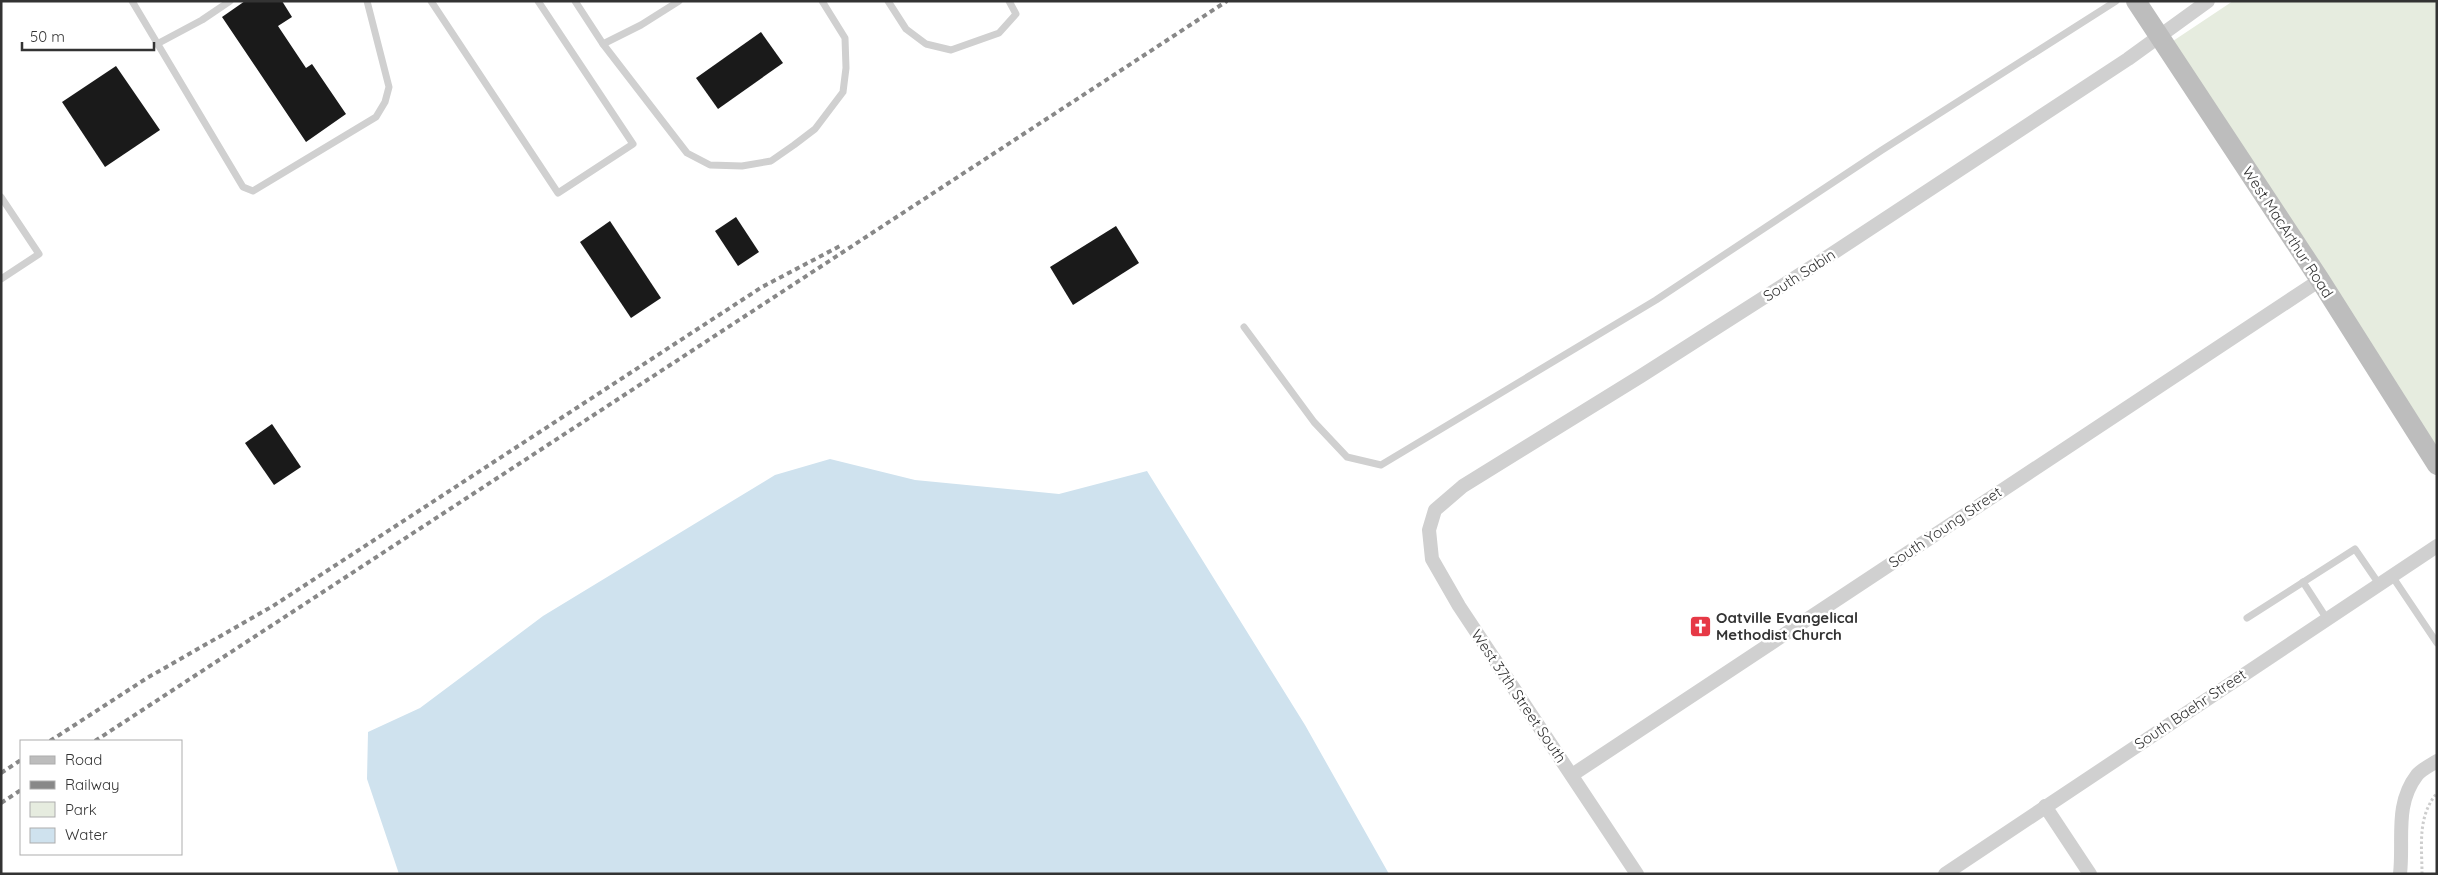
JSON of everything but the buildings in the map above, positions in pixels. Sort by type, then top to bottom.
[{"type":"street","name":"West MacArthur Road","points":[[2136,1],[2320,280],[2437,465]]},
{"type":"street","name":"South Sabin","points":[[1435,510],[1463,486],[1818,264],[2128,59],[2159,34],[2208,1]]},
{"type":"street","name":"South Young Street","points":[[1572,775],[2320,280]]},
{"type":"street","name":"West 37th Street South","points":[[1435,510],[1429,530],[1432,559],[1459,606],[1637,874]]},
{"type":"street","name":"South Baehr Street","points":[[1945,874],[2437,546]]},
{"type":"street","points":[[2400,874],[2402,803],[2418,774],[2437,761]]},
{"type":"street","points":[[2045,806],[2090,874]]},
{"type":"lane","points":[[132,1],[243,187],[253,191],[376,117],[385,102],[389,87],[367,1]]},
{"type":"lane","points":[[157,44],[202,20],[230,1]]},
{"type":"lane","points":[[431,1],[558,193],[632,144],[538,1]]},
{"type":"lane","points":[[575,1],[603,44],[687,153],[710,165],[742,166],[771,161],[815,129],[843,92],[846,68],[846,38],[822,1]]},
{"type":"lane","points":[[603,44],[679,1]]},
{"type":"lane","points":[[888,1],[906,29],[926,44],[951,50],[999,33],[1016,14],[1009,1]]},
{"type":"lane","points":[[1244,326],[1314,422],[1347,457],[1381,465],[1656,300],[1882,150],[2116,1]]},
{"type":"lane","points":[[1,197],[38,254],[1,279]]},
{"type":"lane","points":[[2247,618],[2355,549],[2379,584]]},
{"type":"lane","points":[[2392,576],[2437,642]]},
{"type":"lane","points":[[2303,582],[2327,619]]},
{"type":"path","points":[[2422,874],[2422,820],[2428,804],[2437,793]]},
{"type":"green space","points":[[2233,1],[2437,1],[2437,448],[2167,45]]},
{"type":"water","points":[[830,459],[915,480],[1059,494],[1147,471],[1305,725],[1389,874],[399,874],[367,779],[368,732],[420,708],[543,616],[775,475]]},
{"type":"railway","points":[[97,740],[1227,1]]},
{"type":"railway","points":[[52,740],[147,678],[273,606],[762,287],[840,246]]},
{"type":"railway","points":[[1,773],[20,761]]},
{"type":"railway","points":[[1,803],[20,791]]},
{"type":"place","name":"Oatville Evangelical Methodist Church","points":[[1700,626]]}]
